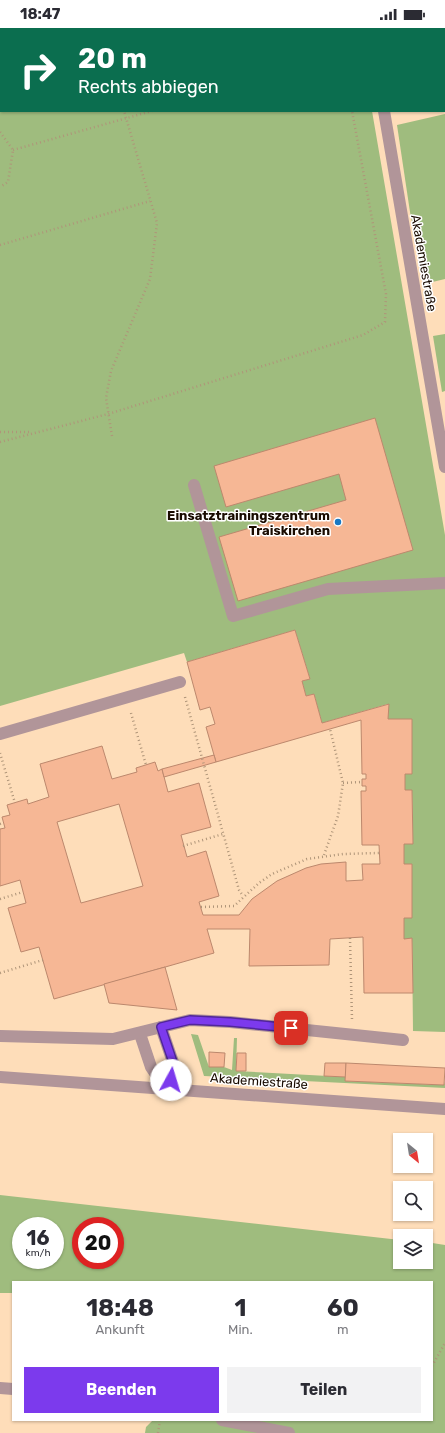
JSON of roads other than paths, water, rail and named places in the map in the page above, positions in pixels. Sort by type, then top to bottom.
[{"type":"street","name":"Akademiestraße","points":[[384,112],[445,467]]},
{"type":"street","points":[[194,485],[233,616],[328,589],[445,583]]},
{"type":"street","points":[[0,734],[180,682]]},
{"type":"street","points":[[0,1036],[113,1039],[140,1034],[190,1020],[230,1022],[403,1040]]},
{"type":"street","points":[[140,1034],[151,1067],[166,1088],[176,1071],[161,1027]]},
{"type":"street","name":"Akademiestraße","points":[[0,1077],[445,1109]]},
{"type":"street","points":[[0,1388],[12,1389]]},
{"type":"street","points":[[227,1421],[289,1433]]},
{"type":"place","name":"Einsatztrainingszentrum Traiskirchen","points":[[338,522]]}]
